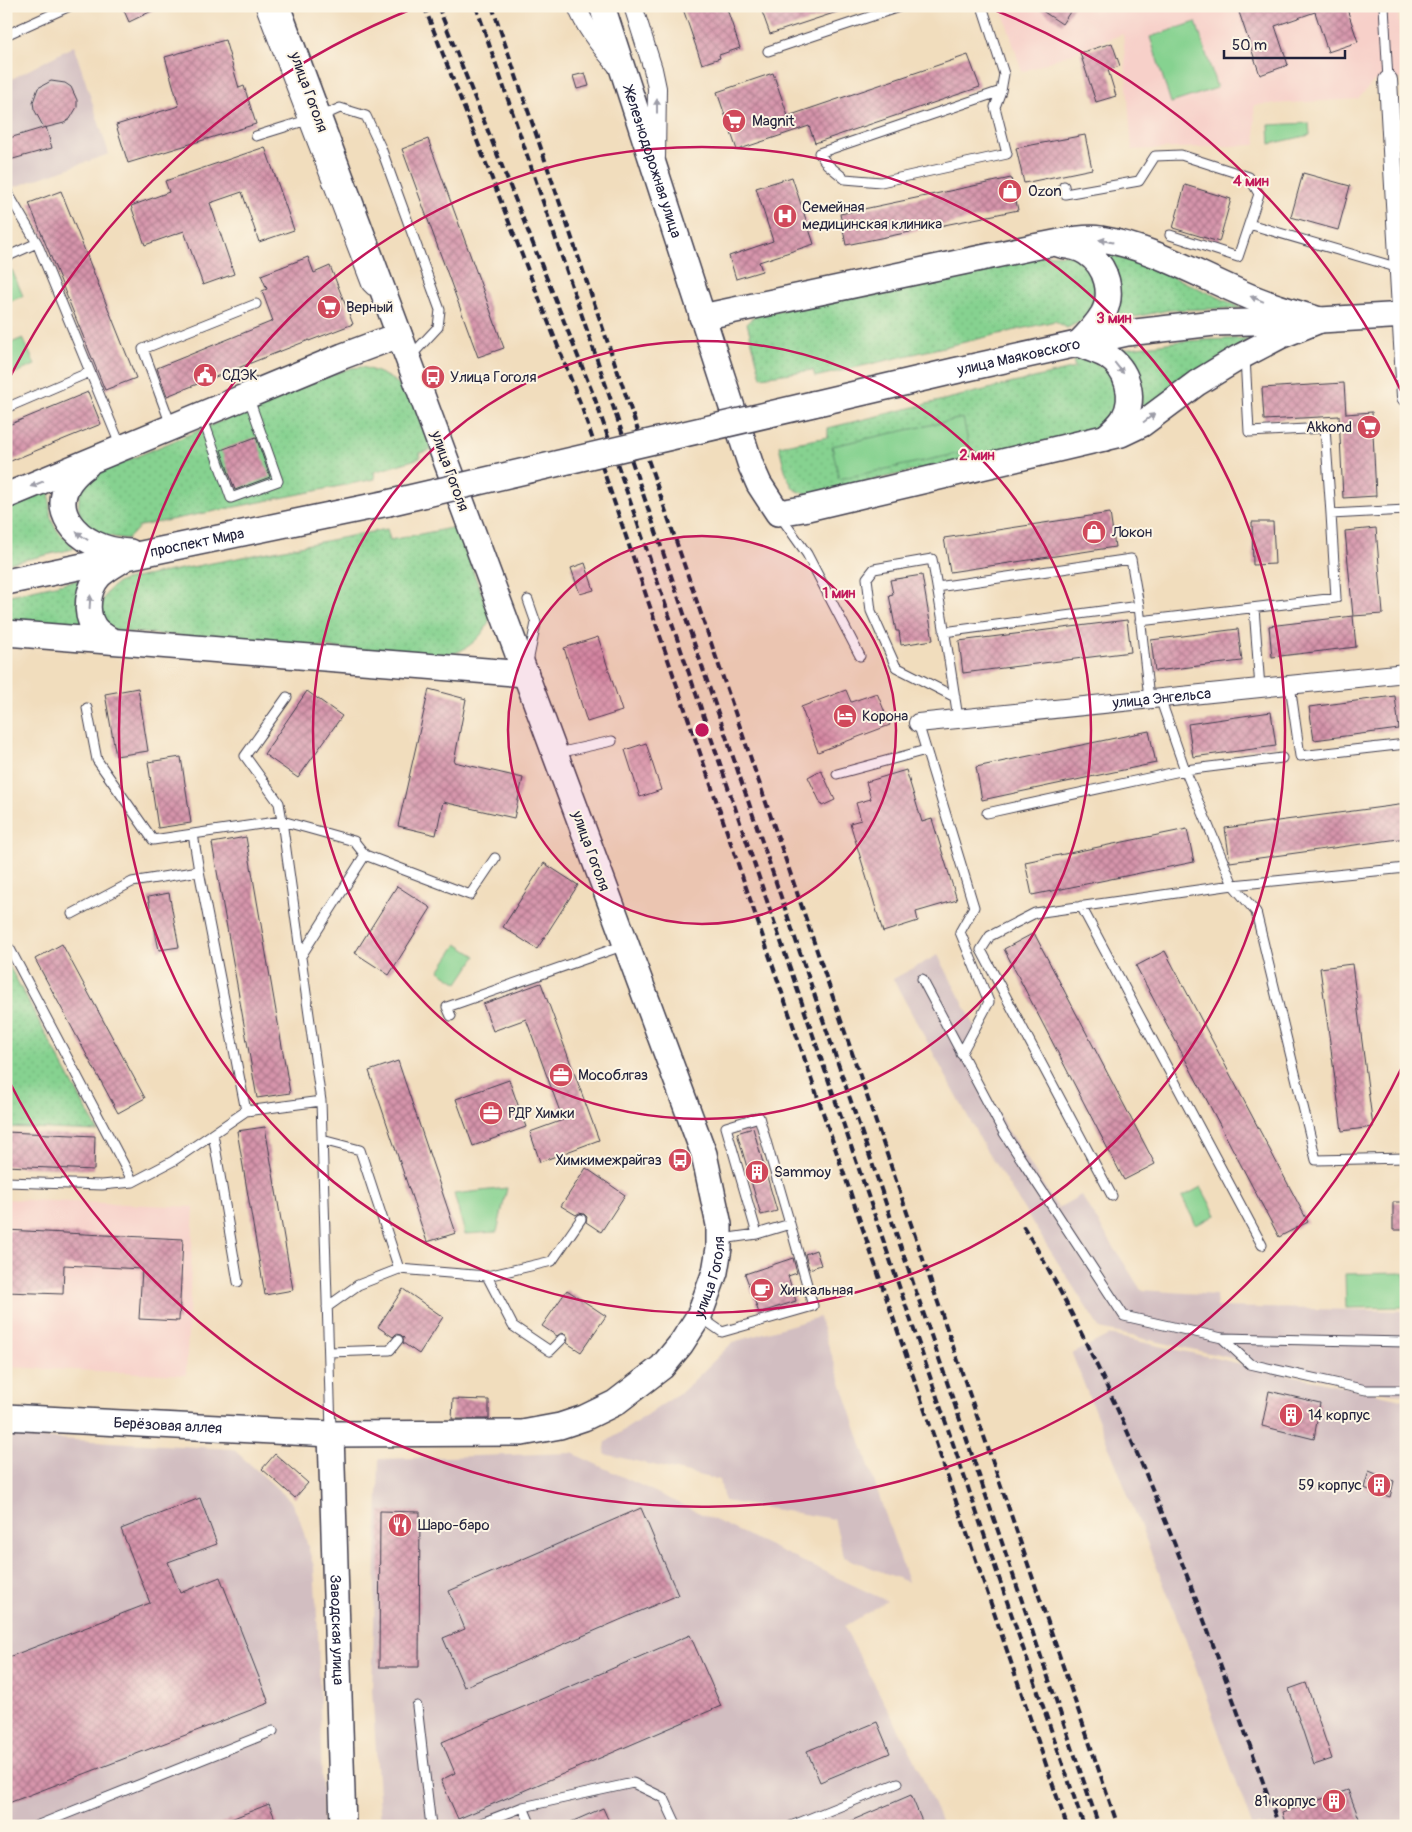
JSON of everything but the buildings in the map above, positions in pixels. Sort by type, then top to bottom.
[{"type":"street","name":"улица Гоголя","points":[[276,6],[311,119],[382,288],[704,1154],[715,1203],[719,1239],[715,1272],[699,1316],[681,1344],[662,1367],[615,1403],[584,1418],[560,1426],[522,1433],[331,1434]]},
{"type":"street","points":[[577,6],[591,33],[626,76]]},
{"type":"street","name":"Железнодорожная улица","points":[[602,6],[751,466],[759,484],[778,513]]},
{"type":"street","points":[[633,6],[657,88],[656,172]]},
{"type":"street","points":[[1388,80],[1398,122],[1401,232],[1398,268],[1403,315],[1406,397]]},
{"type":"street","points":[[702,317],[1033,247],[1085,238],[1100,239],[1153,254],[1259,301],[1320,320]]},
{"type":"street","points":[[1056,244],[1074,246],[1088,253],[1104,273],[1108,287],[1108,300],[1103,313],[1095,326],[1078,344],[1105,355],[1116,362],[1125,374],[1129,387],[1130,401],[1125,416],[1118,426],[1105,438]]},
{"type":"street","name":"улица Маяковского","points":[[388,503],[954,371],[1127,333],[1254,321],[1320,320],[1403,315]]},
{"type":"street","points":[[778,513],[803,509],[1121,434],[1142,424],[1197,383],[1244,355],[1280,336],[1320,320]]},
{"type":"street","points":[[6,496],[343,356],[399,335]]},
{"type":"street","points":[[98,459],[79,471],[69,484],[64,501],[64,510],[70,525],[79,535],[97,545],[112,550],[144,552]]},
{"type":"street","name":"проспект Мира","points":[[6,582],[388,503]]},
{"type":"street","points":[[112,641],[97,631],[90,619],[89,601],[91,590],[96,580],[109,567],[144,552]]},
{"type":"street","points":[[6,633],[526,674]]},
{"type":"street","name":"улица Энгельса","points":[[918,722],[1406,673]]},
{"type":"street","name":"Берёзовая аллея","points":[[6,1417],[331,1434]]},
{"type":"street","name":"Заводская улица","points":[[331,1434],[343,1826]]},
{"type":"lane","points":[[6,35],[70,6]]},
{"type":"lane","points":[[260,6],[311,119]]},
{"type":"lane","points":[[768,51],[902,6]]},
{"type":"lane","points":[[982,6],[1004,74],[1001,91],[995,107],[1007,154],[881,182],[845,179],[827,164],[819,153],[1001,91]]},
{"type":"lane","points":[[1384,6],[1388,80]]},
{"type":"lane","points":[[256,136],[340,108],[366,116],[384,157],[440,310],[438,327],[408,359]]},
{"type":"lane","points":[[1064,186],[1065,194],[1139,182],[1155,156],[1180,155],[1249,177],[1259,194],[1238,257],[1170,235]]},
{"type":"lane","points":[[6,190],[37,243],[122,449]]},
{"type":"lane","points":[[1249,224],[1398,268]]},
{"type":"lane","points":[[6,257],[37,243]]},
{"type":"lane","points":[[172,428],[143,349],[256,304]]},
{"type":"lane","points":[[1140,621],[1336,598],[1325,428],[1249,432],[1244,355]]},
{"type":"lane","points":[[6,408],[90,372]]},
{"type":"lane","points":[[202,415],[231,498],[278,481],[248,396]]},
{"type":"lane","points":[[1332,514],[1406,510]]},
{"type":"lane","points":[[778,513],[807,554],[860,656]]},
{"type":"lane","points":[[955,697],[896,667],[871,611],[867,578],[874,569],[932,559],[955,697],[958,718]]},
{"type":"lane","points":[[937,587],[1131,559],[1154,698],[1233,886],[1256,912],[1316,1160],[1406,1158]]},
{"type":"lane","points":[[526,674],[536,623],[528,600]]},
{"type":"lane","points":[[944,632],[1138,606]]},
{"type":"lane","points":[[1254,608],[1260,688]]},
{"type":"lane","points":[[1290,684],[1300,756],[1406,744]]},
{"type":"lane","points":[[288,697],[245,756],[279,803],[321,1101],[331,1434]]},
{"type":"lane","points":[[87,708],[98,760],[152,840],[282,821],[354,841],[365,855],[470,895],[494,858]]},
{"type":"lane","points":[[918,722],[974,907],[960,932],[989,1002],[961,1054]]},
{"type":"lane","points":[[555,754],[612,741]]},
{"type":"lane","points":[[837,774],[926,750]]},
{"type":"lane","points":[[988,813],[1185,770],[1282,758]]},
{"type":"lane","points":[[193,834],[246,1111]]},
{"type":"lane","points":[[301,956],[365,855]]},
{"type":"lane","points":[[1112,1196],[981,950],[990,936],[1035,914],[1081,906],[1233,886],[1406,868]]},
{"type":"lane","points":[[72,914],[132,882],[200,871]]},
{"type":"lane","points":[[1081,906],[1262,1245]]},
{"type":"lane","points":[[451,1016],[447,1007],[626,944]]},
{"type":"lane","points":[[6,951],[10,949],[133,1182]]},
{"type":"lane","points":[[922,979],[1004,1132],[1124,1316],[1222,1338],[1406,1342]]},
{"type":"lane","points":[[6,1182],[102,1185],[133,1182],[173,1161],[246,1111],[321,1101]]},
{"type":"lane","points":[[699,1316],[722,1332],[813,1306],[759,1117],[726,1127],[756,1234]]},
{"type":"lane","points":[[212,1134],[238,1282]]},
{"type":"lane","points":[[322,1140],[360,1150],[399,1269]]},
{"type":"lane","points":[[328,1306],[358,1285],[399,1269],[487,1276],[552,1261],[581,1219]]},
{"type":"lane","points":[[719,1239],[756,1234],[790,1224]]},
{"type":"lane","points":[[487,1276],[513,1326],[550,1351],[562,1339]]},
{"type":"lane","points":[[1222,1338],[1250,1364],[1366,1390],[1406,1390]]},
{"type":"lane","points":[[329,1352],[390,1350],[398,1340]]},
{"type":"lane","points":[[417,1706],[431,1826]]},
{"type":"lane","points":[[36,1826],[273,1731]]},
{"type":"lane","points":[[474,1826],[523,1807],[632,1783],[664,1798],[677,1826]]},
{"type":"lane","points":[[791,1826],[898,1783]]},
{"type":"lane","points":[[523,1807],[531,1826]]},
{"type":"shaded area","points":[[1001,6],[1398,6],[1402,79],[1374,81],[1358,99],[1254,105],[1256,145],[1132,150],[1123,34],[1022,72]]},
{"type":"shaded area","points":[[74,46],[109,154],[6,190],[6,82]]},
{"type":"shaded area","points":[[938,955],[980,1036],[968,1057],[1007,1129],[1058,1208],[1081,1195],[1141,1290],[1216,1295],[1217,1307],[1406,1311],[1406,1394],[1390,1393],[1100,1329],[985,1148],[893,979]]},
{"type":"shaded area","points":[[6,1199],[194,1207],[186,1375],[6,1367]]},
{"type":"shaded area","points":[[819,1317],[908,1582],[844,1557],[834,1519],[724,1501],[720,1480],[604,1454],[606,1442],[683,1391],[733,1342]]},
{"type":"shaded area","points":[[1109,1335],[1406,1400],[1406,1826],[1252,1826],[1185,1638],[1072,1354]]},
{"type":"shaded area","points":[[6,1436],[233,1449],[290,1500],[300,1520],[314,1567],[318,1632],[323,1826],[6,1826]]},
{"type":"shaded area","points":[[572,1453],[887,1601],[844,1627],[914,1758],[943,1826],[381,1826],[372,1690],[379,1459]]},
{"type":"green space","points":[[1196,22],[1217,88],[1171,103],[1150,37]]},
{"type":"green space","points":[[1309,123],[1310,135],[1270,144],[1269,125]]},
{"type":"green space","points":[[1096,250],[1151,267],[1242,308],[1169,310],[1110,322]]},
{"type":"green space","points":[[1072,254],[1097,279],[1097,297],[1091,312],[1067,328],[1055,321],[815,377],[813,370],[761,377],[747,323],[756,315],[1049,255]]},
{"type":"green space","points":[[12,270],[23,296],[6,303],[6,272]]},
{"type":"green space","points":[[23,338],[35,365],[6,377],[6,345]]},
{"type":"green space","points":[[1250,338],[1139,415],[1142,394],[1141,386],[1135,372],[1116,350],[1182,341]]},
{"type":"green space","points":[[1088,358],[1118,377],[1118,411],[1095,430],[812,494],[796,490],[787,477],[779,446],[828,437],[828,428],[1075,368],[1073,360]]},
{"type":"green space","points":[[362,367],[389,378],[412,397],[432,450],[420,453],[420,458],[374,472],[375,479],[140,526],[128,539],[108,536],[92,530],[85,525],[81,518],[79,503],[85,478],[339,372]]},
{"type":"green space","points":[[963,418],[970,451],[839,479],[832,446]]},
{"type":"green space","points":[[49,491],[52,522],[61,535],[74,546],[73,549],[6,564],[6,502]]},
{"type":"green space","points":[[456,527],[490,615],[486,627],[478,638],[461,651],[451,654],[439,656],[115,631],[103,616],[102,603],[108,591],[125,580],[387,529],[390,540]]},
{"type":"green space","points":[[86,578],[87,626],[6,627],[6,596]]},
{"type":"green space","points":[[457,944],[476,956],[458,983],[439,971]]},
{"type":"green space","points":[[7,962],[98,1131],[6,1127]]},
{"type":"green space","points":[[1201,1187],[1216,1215],[1196,1225],[1182,1197]]},
{"type":"green space","points":[[507,1188],[497,1232],[465,1234],[454,1194]]},
{"type":"green space","points":[[1405,1273],[1405,1307],[1346,1308],[1345,1274]]},
{"type":"railway","points":[[424,6],[581,405],[1067,1826]]},
{"type":"railway","points":[[438,6],[595,399],[1084,1826]]},
{"type":"railway","points":[[476,6],[1099,1826]]},
{"type":"railway","points":[[492,6],[1118,1826]]},
{"type":"railway","points":[[1023,1226],[1057,1285],[1077,1325],[1155,1495],[1219,1660],[1279,1826]]},
{"type":"place","name":"Magnit","points":[[734,121]]},
{"type":"place","name":"Ozon","points":[[1010,191]]},
{"type":"place","name":"Семейная медицинская клиника","points":[[785,216]]},
{"type":"place","name":"Верный","points":[[329,307]]},
{"type":"place","name":"СДЭК","points":[[205,375]]},
{"type":"place","name":"Улица Гоголя","points":[[433,377]]},
{"type":"place","name":"Akkond","points":[[1369,427]]},
{"type":"place","name":"Локон","points":[[1094,532]]},
{"type":"place","name":"Корона","points":[[845,716]]},
{"type":"place","name":"Мособлгаз","points":[[561,1075]]},
{"type":"place","name":"РДР Химки","points":[[491,1113]]},
{"type":"place","name":"Химкимежрайгаз","points":[[680,1160]]},
{"type":"place","name":"Sammoy","points":[[757,1172]]},
{"type":"place","name":"Хинкальная","points":[[762,1290]]},
{"type":"place","name":"14 корпус","points":[[1291,1415]]},
{"type":"place","name":"59 корпус","points":[[1379,1485]]},
{"type":"place","name":"Шаро-баро","points":[[400,1525]]},
{"type":"place","name":"81 корпус","points":[[1334,1801]]}]
